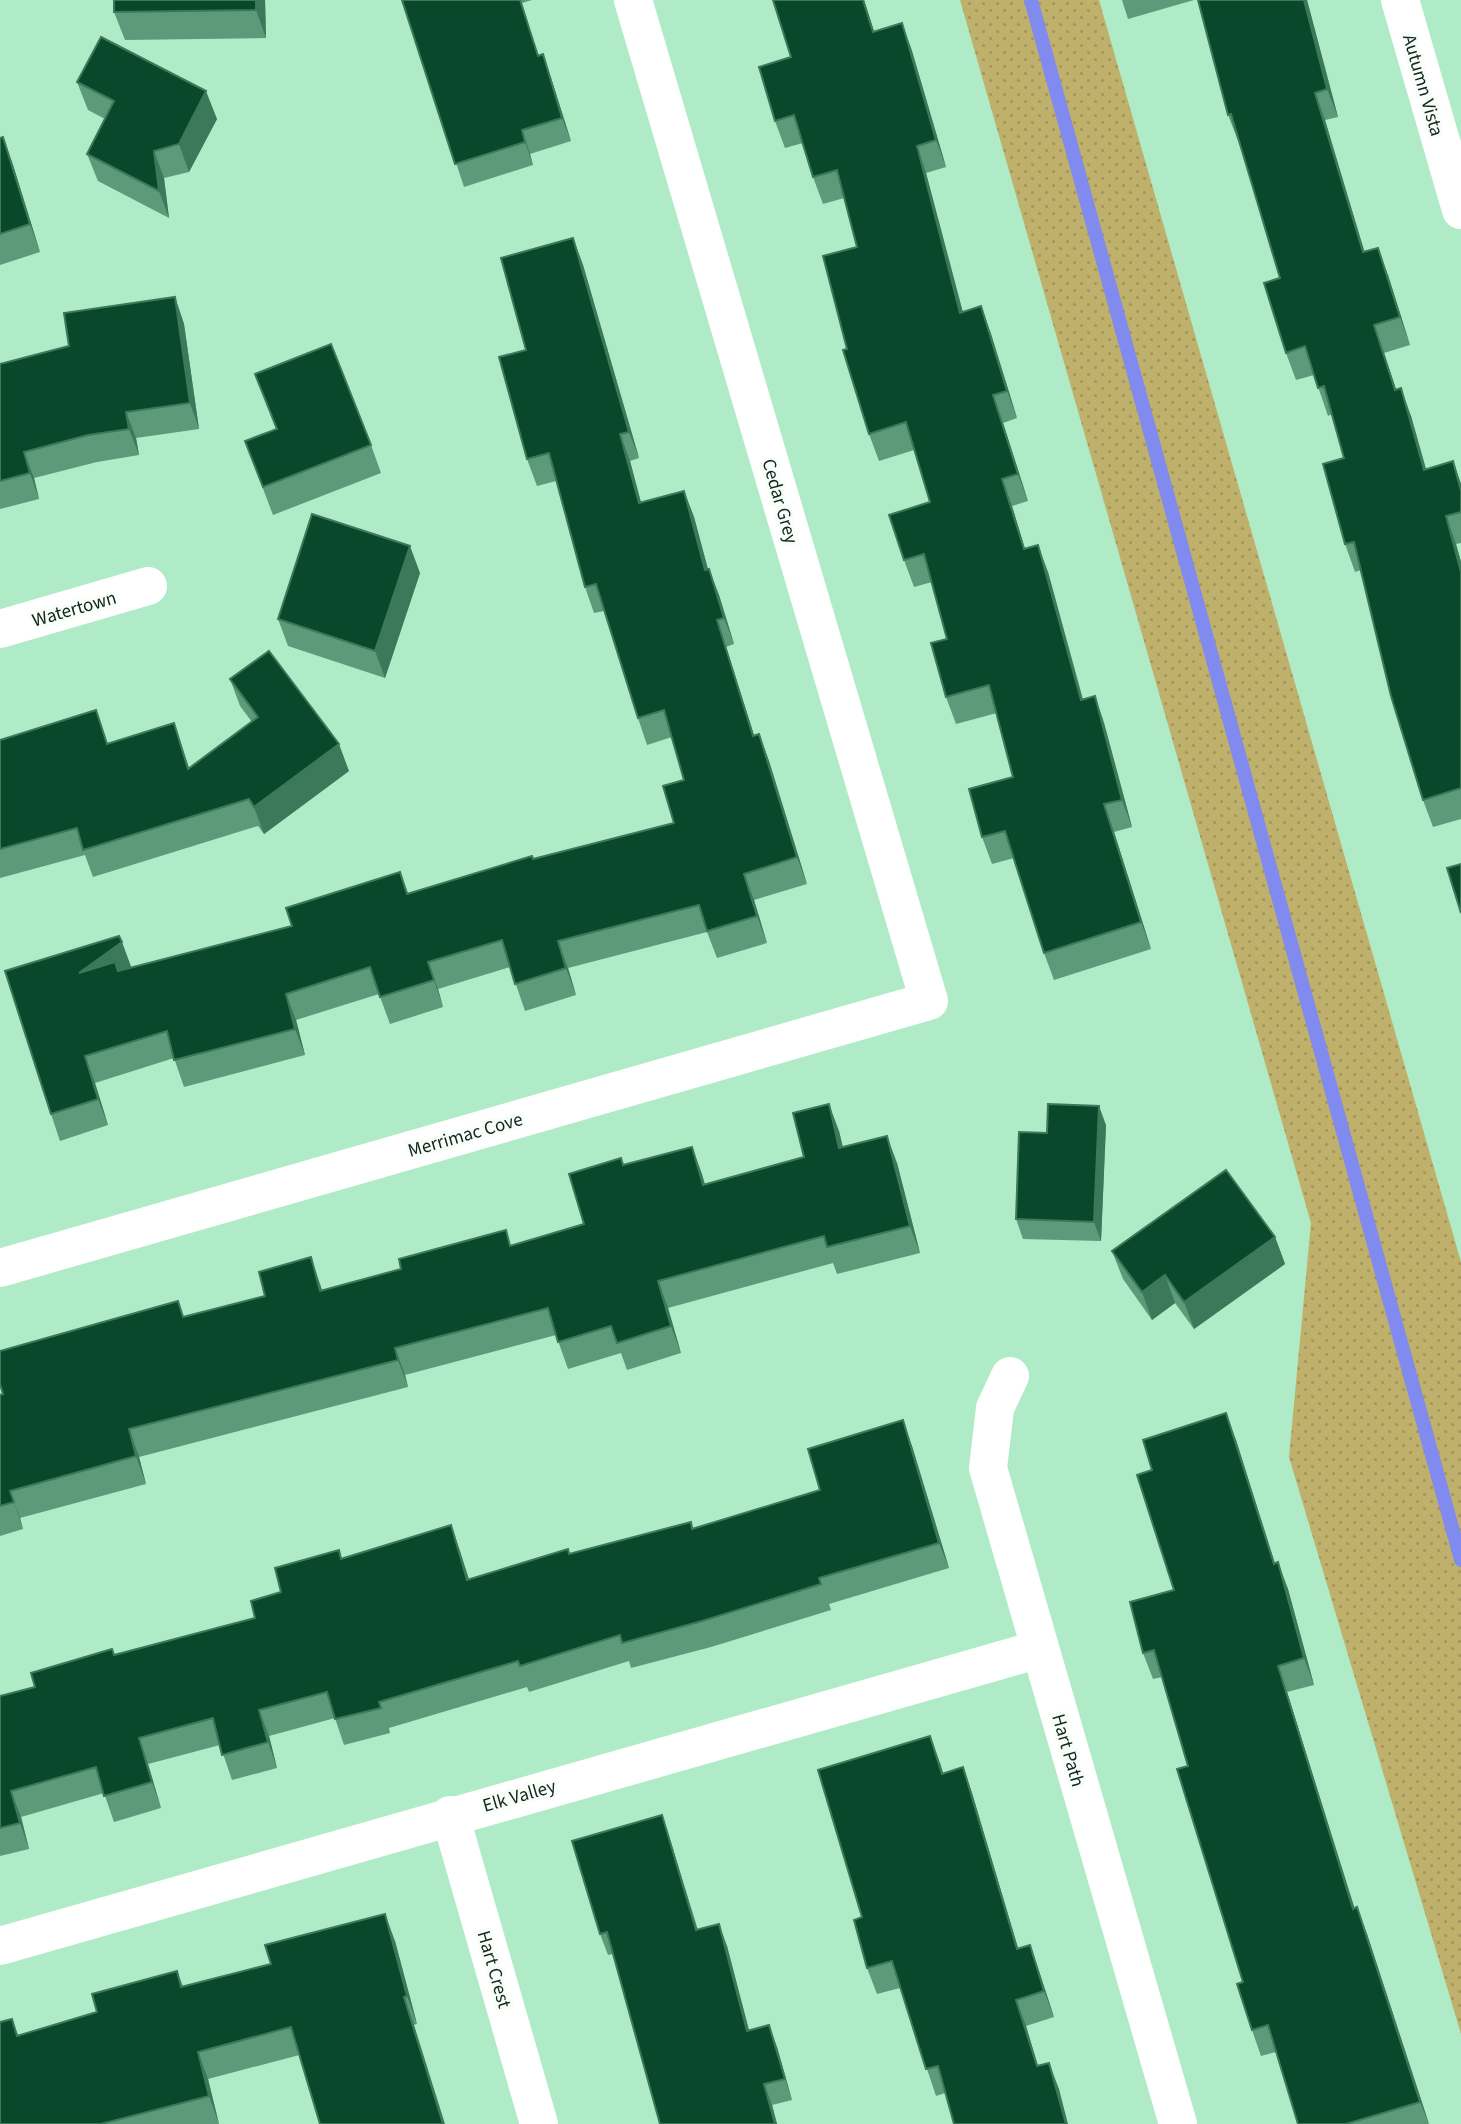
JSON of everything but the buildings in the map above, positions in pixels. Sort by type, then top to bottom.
[{"type":"street","name":"Cedar Grey","points":[[633,0],[929,1001]]},
{"type":"street","name":"Autumn Vista","points":[[1400,0],[1461,210]]},
{"type":"street","name":"Watertown","points":[[0,629],[148,586]]},
{"type":"street","name":"Merrimac Cove","points":[[0,1268],[929,1001]]},
{"type":"street","name":"Hart Path","points":[[1010,1376],[995,1408],[988,1468],[1178,2124]]},
{"type":"street","name":"Elk Valley","points":[[0,1946],[450,1815],[1040,1649]]},
{"type":"street","name":"Hart Crest","points":[[450,1815],[539,2124]]},
{"type":"shaded area","points":[[960,0],[1099,0],[1461,1262],[1461,2034],[1289,1457],[1311,1223]]},
{"type":"waterway","points":[[1031,0],[1461,1560]]}]
